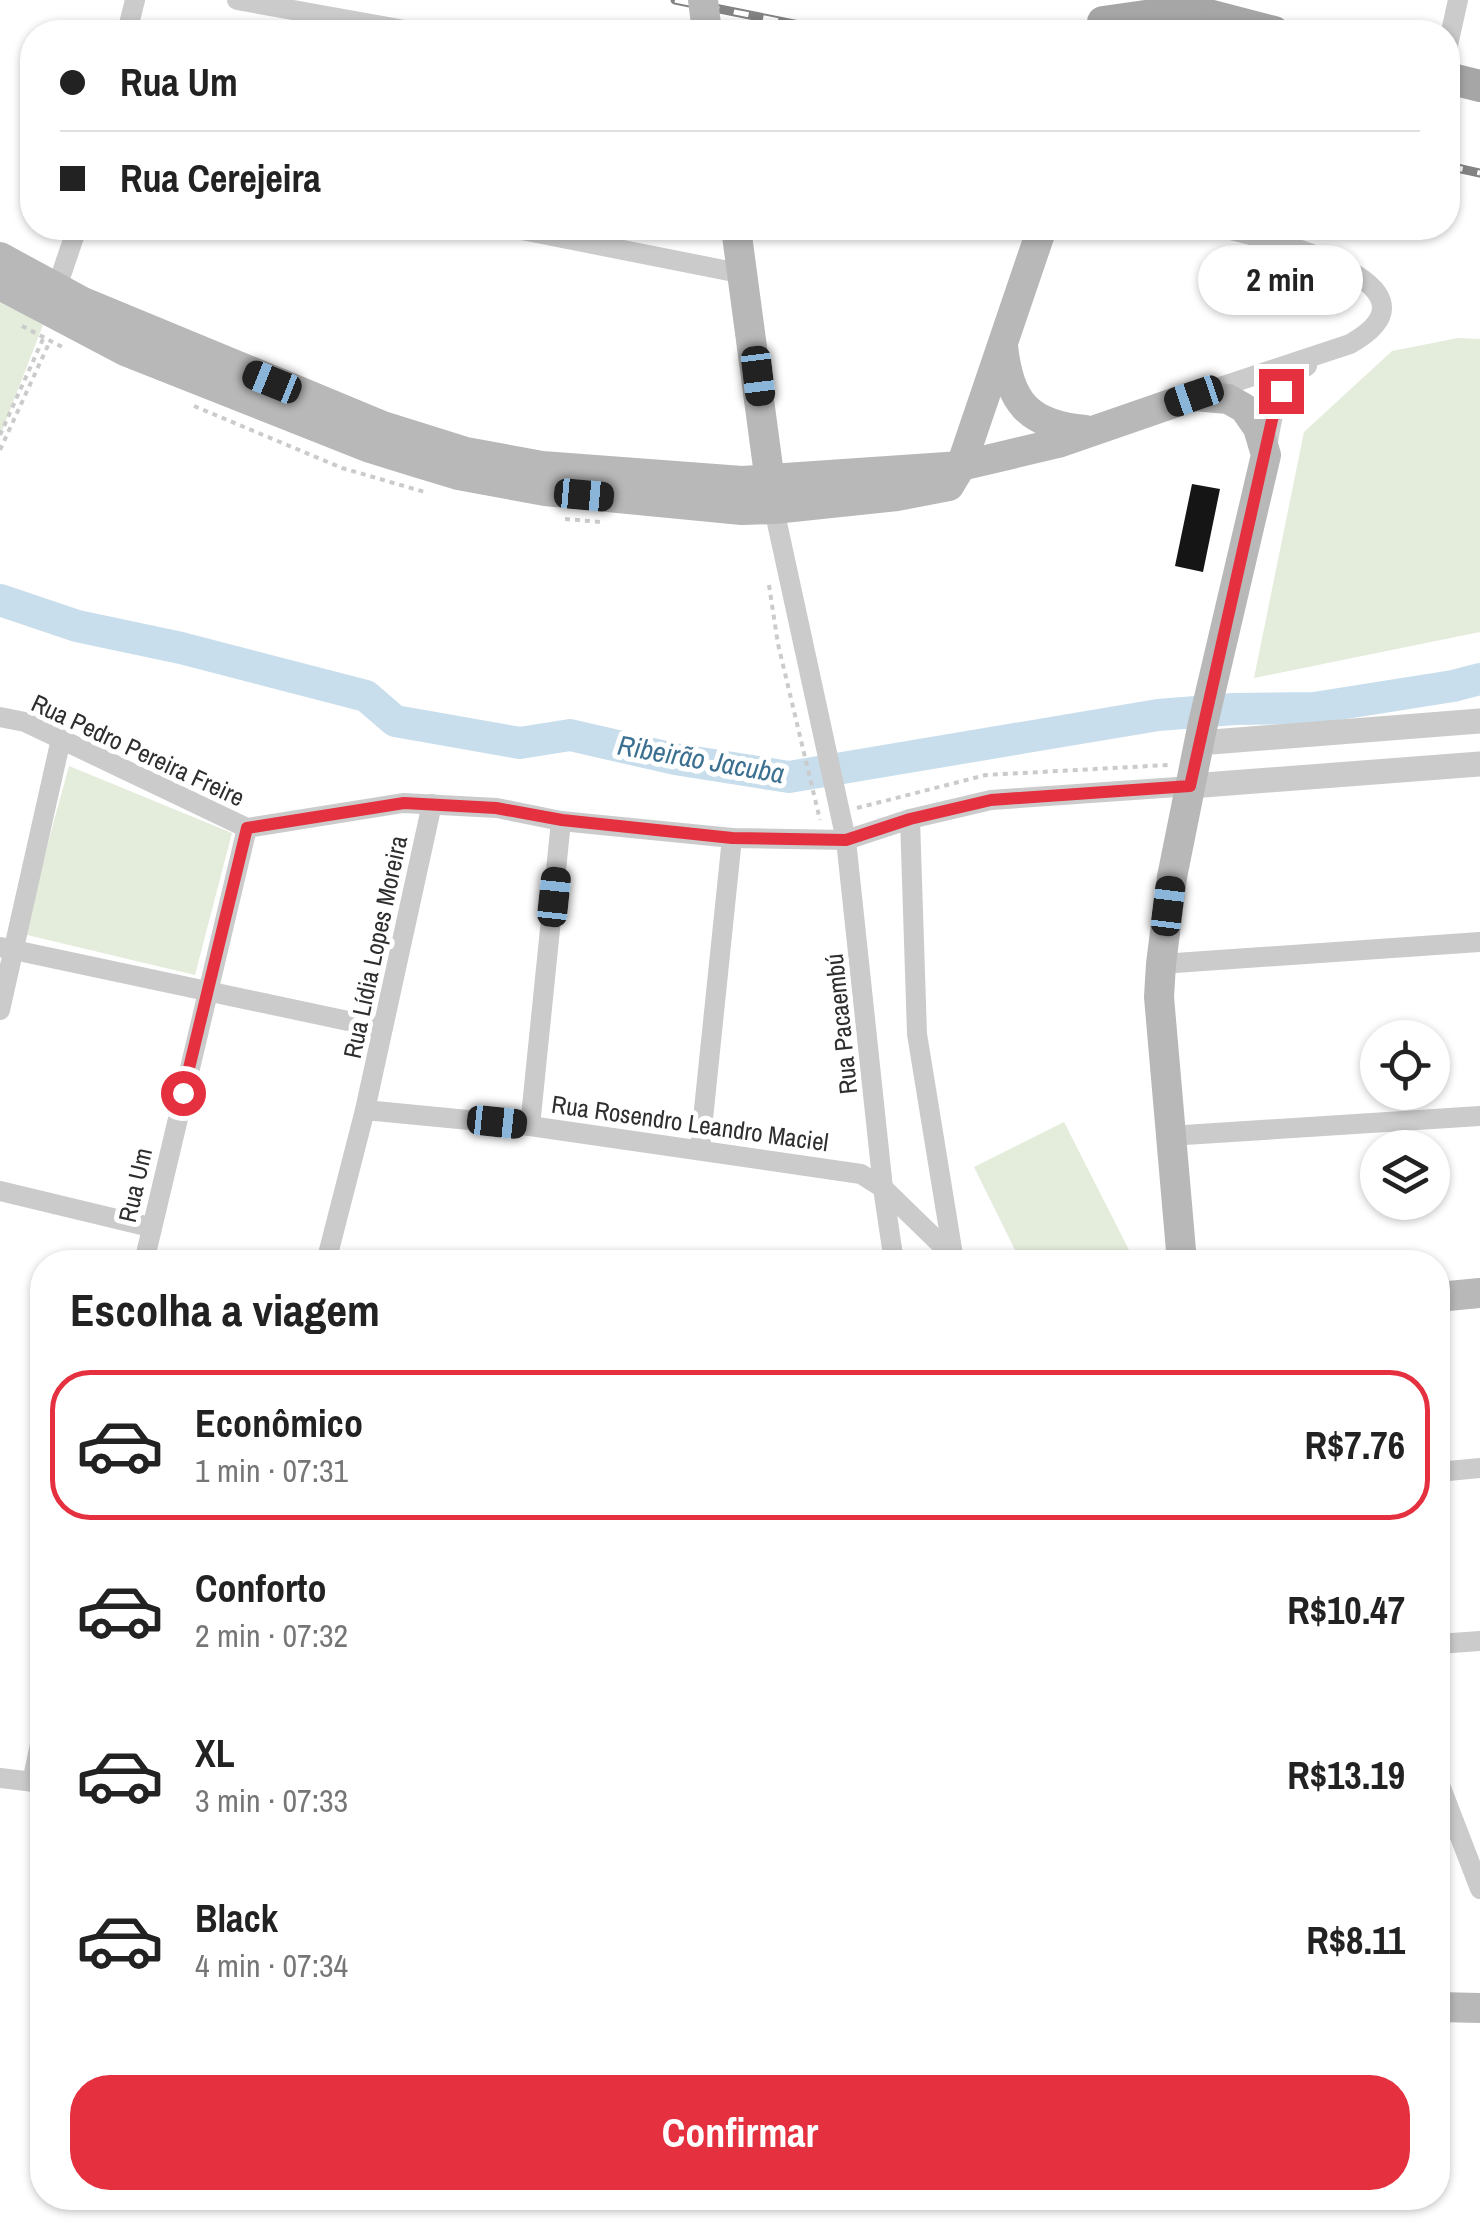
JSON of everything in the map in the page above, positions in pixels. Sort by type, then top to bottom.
[{"type":"main road","points":[[1104,18],[1181,5],[1233,20]]},
{"type":"main road","points":[[738,240],[772,494]]},
{"type":"main road","points":[[961,466],[1038,240]]},
{"type":"main road","points":[[0,257],[81,301],[185,346],[382,426],[438,444],[542,466],[692,480],[772,494],[961,466],[1058,443],[1194,396],[1228,399],[1244,408],[1258,428],[1266,454],[1210,691],[1189,758],[1161,964],[1159,997],[1181,1250]]},
{"type":"main road","points":[[0,285],[125,351],[370,448],[458,475],[545,491],[742,510],[772,494]]},
{"type":"main road","points":[[1003,344],[1012,390],[1030,416],[1060,428],[1093,430]]},
{"type":"main road","points":[[1450,1296],[1480,1293]]},
{"type":"main road","points":[[1450,2007],[1480,2008]]},
{"type":"street","points":[[237,0],[349,20]]},
{"type":"street","points":[[57,287],[73,240]]},
{"type":"street","points":[[573,240],[744,274]]},
{"type":"street","points":[[1266,454],[1276,404],[1288,380],[1370,330],[1378,318],[1380,302],[1372,287],[1354,272],[1273,240]]},
{"type":"street","points":[[1194,396],[1339,348]]},
{"type":"street","name":"Rua Pacaembú","points":[[772,494],[820,757],[846,840],[892,1250]]},
{"type":"street","name":"Rua Pedro Pereira Freire","points":[[0,717],[26,722],[247,828],[404,803],[432,804]]},
{"type":"street","points":[[432,804],[496,808],[562,820],[732,838],[846,840],[910,819],[1189,758],[1480,721]]},
{"type":"street","points":[[0,1010],[7,948],[62,739]]},
{"type":"street","points":[[1189,758],[1480,764]]},
{"type":"street","name":"Rua Lídia Lopes Moreira","points":[[329,1250],[366,1110],[432,804]]},
{"type":"street","points":[[910,819],[917,1034],[954,1250]]},
{"type":"street","points":[[530,1126],[562,820]]},
{"type":"street","name":"Rua Um","points":[[146,1250],[247,828]]},
{"type":"street","points":[[700,1148],[732,838]]},
{"type":"street","points":[[1161,964],[1480,942]]},
{"type":"street","points":[[7,948],[381,1028]]},
{"type":"street","name":"Rua Rosendro Leandro Maciel","points":[[366,1110],[700,1148],[861,1174],[883,1188]]},
{"type":"street","points":[[1169,1136],[1480,1116]]},
{"type":"street","points":[[883,1188],[946,1250]]},
{"type":"street","points":[[0,1190],[150,1227]]},
{"type":"street","points":[[1450,1471],[1480,1468]]},
{"type":"street","points":[[1450,1643],[1480,1641]]},
{"type":"street","points":[[0,1778],[30,1782]]},
{"type":"street","points":[[1450,1811],[1480,1889]]},
{"type":"path","points":[[15,315],[45,335],[68,344]]},
{"type":"path","points":[[45,335],[72,352]]},
{"type":"path","points":[[0,435],[45,335]]},
{"type":"path","points":[[0,450],[50,341]]},
{"type":"path","points":[[189,396],[293,438]]},
{"type":"path","points":[[182,401],[342,468],[440,496]]},
{"type":"path","points":[[376,469],[430,487]]},
{"type":"path","points":[[568,512],[606,516]]},
{"type":"path","points":[[565,519],[615,523]]},
{"type":"path","points":[[776,581],[798,693]]},
{"type":"path","points":[[770,586],[778,644],[820,820],[839,808],[986,779],[1189,758]]},
{"type":"path","points":[[820,757],[825,814],[986,776],[1189,758]]},
{"type":"green space","points":[[0,300],[43,325],[0,436]]},
{"type":"green space","points":[[1458,338],[1480,339],[1480,632],[1254,678],[1304,432],[1392,351]]},
{"type":"green space","points":[[69,766],[232,833],[195,975],[23,934]]},
{"type":"green space","points":[[1064,1122],[1129,1250],[1015,1250],[974,1167]]},
{"type":"building","points":[[1192,484],[1220,489],[1203,572],[1175,566]]},
{"type":"waterway","name":"Ribeirão Jacuba","points":[[0,600],[77,626],[181,648],[366,696],[395,721],[520,743],[570,735],[675,759],[789,777],[1158,715],[1314,708],[1480,679]]},
{"type":"railway","points":[[675,0],[774,20]]},
{"type":"railway","points":[[1460,169],[1480,173]]},
{"type":"route","points":[[183,1093],[247,828],[404,803],[496,808],[562,820],[732,838],[846,840],[910,819],[991,800],[1190,786],[1281,391]]}]
